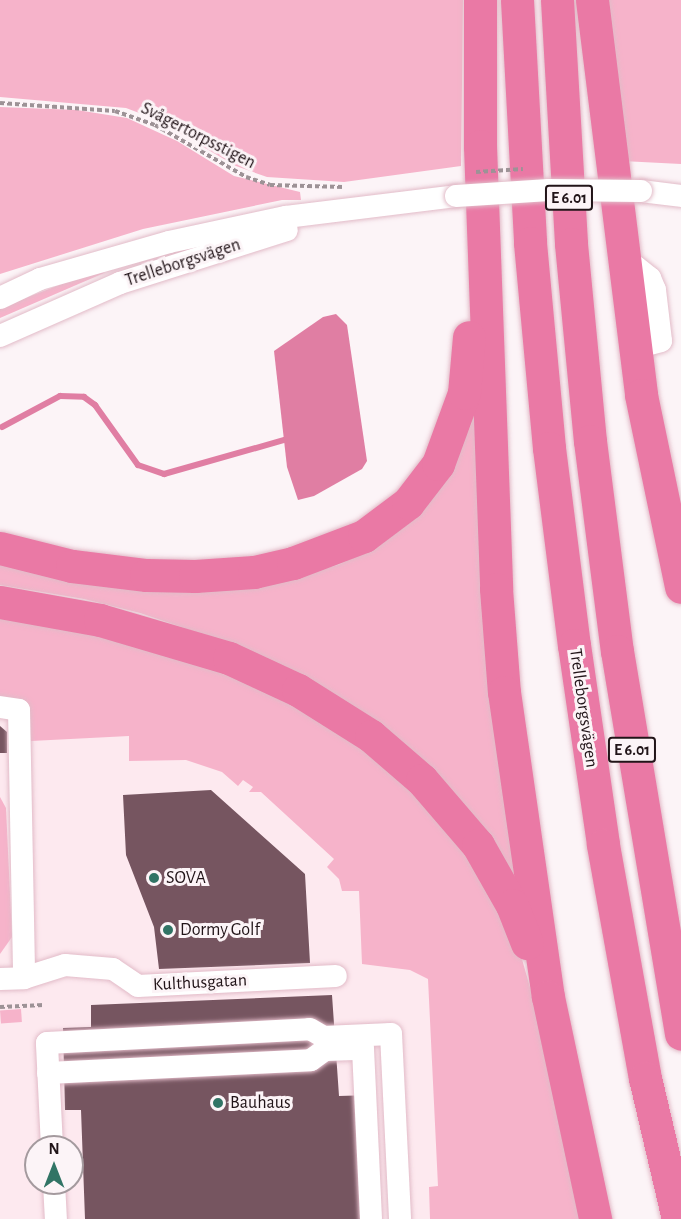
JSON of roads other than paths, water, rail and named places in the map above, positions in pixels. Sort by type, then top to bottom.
[{"type":"highway","points":[[480,0],[480,146],[496,590],[504,692],[548,997],[595,1219]]},
{"type":"highway","name":"Trelleborgsvägen","points":[[517,0],[530,243],[549,448],[574,645],[603,844],[639,1043],[678,1219]]},
{"type":"highway","name":"E 6.01","points":[[557,0],[572,244],[590,441],[617,651],[681,1034]]},
{"type":"highway","points":[[592,0],[641,395],[681,587]]},
{"type":"highway","points":[[0,548],[72,566],[146,575],[254,572],[292,563],[364,537],[408,503],[438,464],[464,393],[480,146]]},
{"type":"highway","points":[[641,395],[681,534]]},
{"type":"highway","points":[[0,602],[100,620],[229,658],[298,690],[372,736],[422,780],[478,845],[512,905],[548,997]]},
{"type":"street","name":"Trelleborgsvägen","points":[[0,298],[40,279],[227,229],[372,207],[456,196],[549,190],[641,191],[681,196]]},
{"type":"street","name":"Trelleborgsvägen","points":[[0,336],[88,295],[150,273],[372,207]]},
{"type":"street","points":[[0,290],[40,279]]},
{"type":"street","points":[[0,707],[19,710],[24,978]]},
{"type":"street","name":"Kulthusgatan","points":[[0,979],[24,978],[64,965],[113,969],[138,986],[336,976]]},
{"type":"street","points":[[51,1135],[46,1043],[310,1029],[325,1044],[363,1049],[370,1219]]},
{"type":"street","points":[[48,1073],[311,1060],[325,1044],[391,1034],[400,1219]]},
{"type":"street","points":[[55,1195],[56,1219]]},
{"type":"waterway","points":[[2,427],[60,396],[84,397],[95,405],[138,465],[164,474],[284,440]]},
{"type":"place","name":"SOVA","points":[[154,878]]},
{"type":"place","name":"Dormy Golf","points":[[168,930]]},
{"type":"place","name":"Bauhaus","points":[[218,1103]]}]
